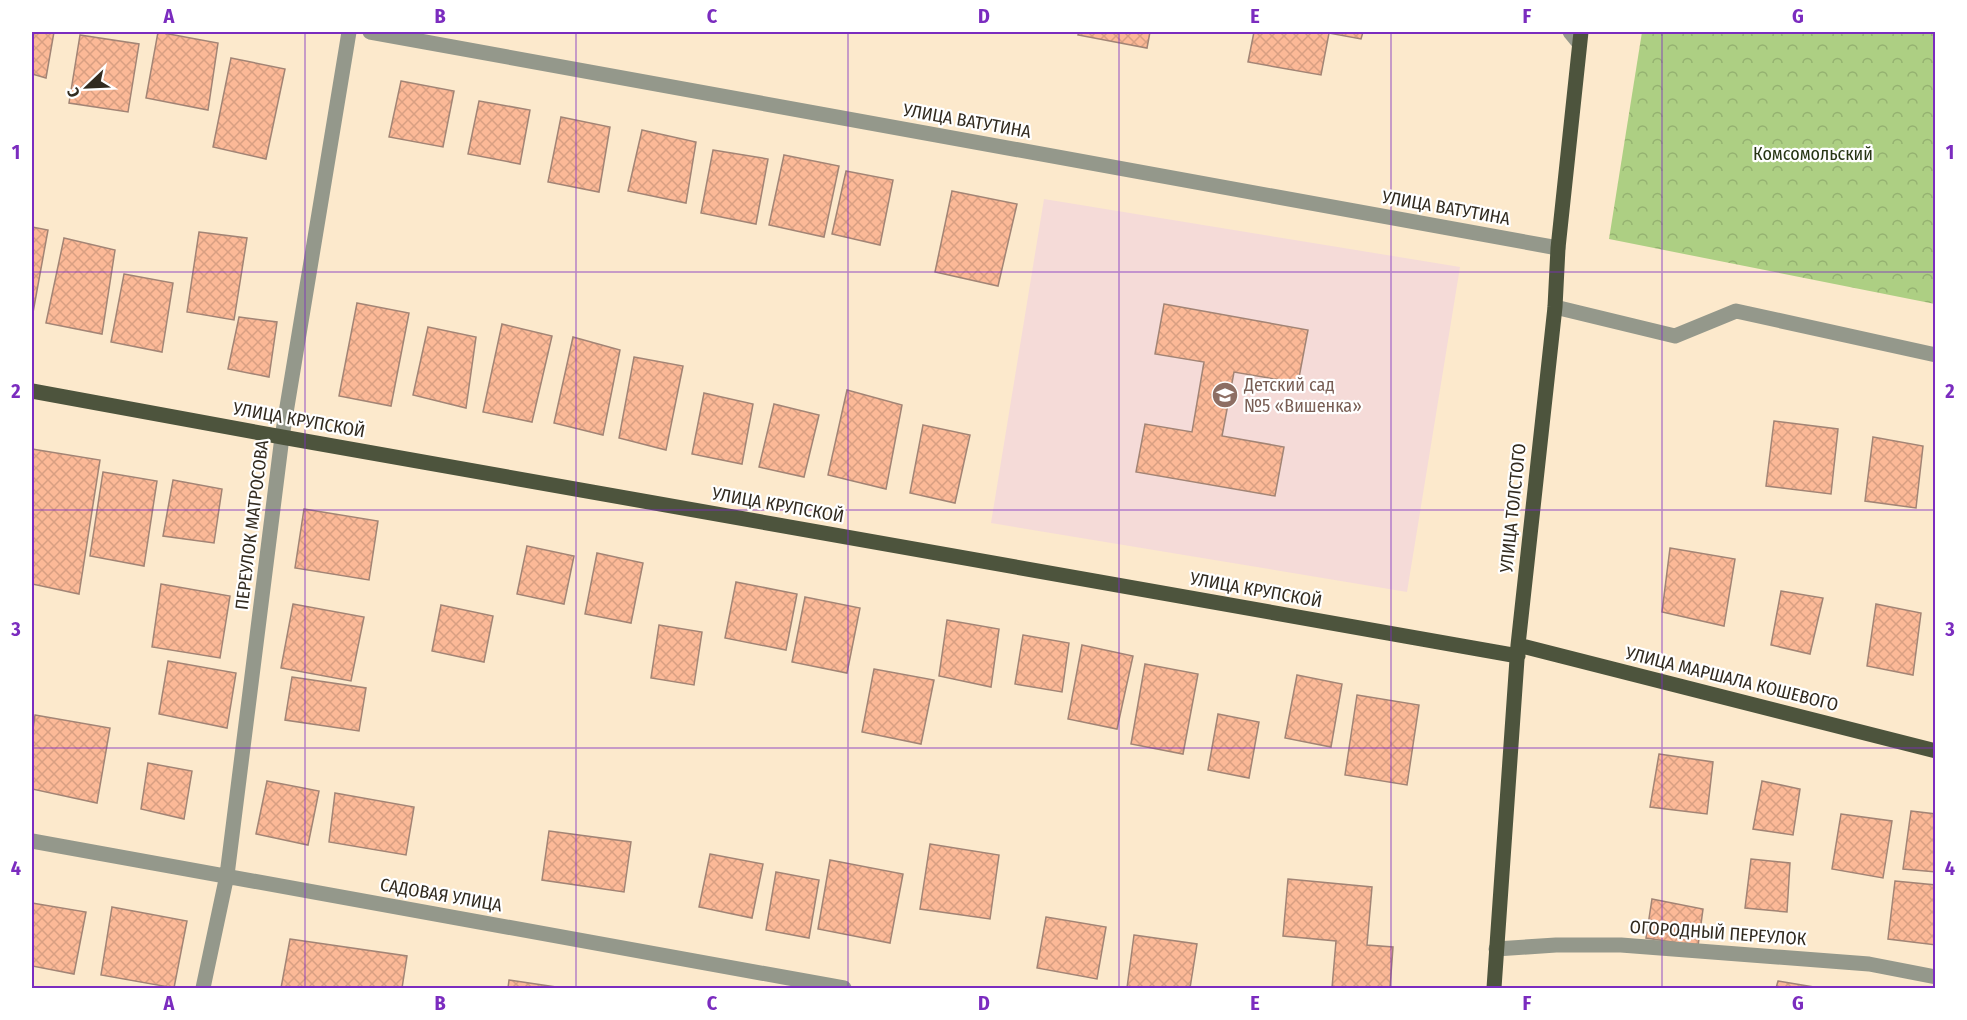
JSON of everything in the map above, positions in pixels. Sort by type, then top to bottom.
[{"type":"main road","name":"УЛИЦА ТОЛСТОГО","points":[[1494,988],[1518,650],[1555,307],[1577,35]]},
{"type":"main road","name":"УЛИЦА КРУПСКОЙ","points":[[32,391],[282,437],[1518,650]]},
{"type":"main road","name":"УЛИЦА МАРШАЛА КОШЕВОГО","points":[[1518,650],[1935,751]]},
{"type":"street","name":"ПЕРЕУЛОК МАТРОСОВА","points":[[203,988],[227,875],[282,437],[348,32]]},
{"type":"street","name":"УЛИЦА ВАТУТИНА","points":[[370,32],[1558,248]]},
{"type":"street","points":[[1555,307],[1675,336],[1736,311],[1935,355]]},
{"type":"street","name":"САДОВАЯ УЛИЦА","points":[[32,841],[844,988]]},
{"type":"street","name":"ОГОРОДНЫЙ ПЕРЕУЛОК","points":[[1496,949],[1556,945],[1621,945],[1869,964],[1935,977]]},
{"type":"shaded area","name":"Детский сад №5 «Вишенка»","points":[[1044,199],[1460,267],[1407,592],[991,523]]},
{"type":"green space","name":"Комсомольский","points":[[1642,32],[1935,32],[1935,304],[1609,239]]},
{"type":"building","points":[[32,32],[54,32],[46,78],[32,74]]},
{"type":"building","points":[[158,32],[218,43],[208,110],[146,98]]},
{"type":"building","points":[[1079,32],[1150,32],[1147,48],[1078,35]]},
{"type":"building","points":[[1254,32],[1363,32],[1361,39],[1329,33],[1321,75],[1248,62]]},
{"type":"building","points":[[80,35],[139,44],[128,112],[69,103]]},
{"type":"building","points":[[231,58],[285,69],[266,159],[213,147]]},
{"type":"building","points":[[401,81],[454,91],[443,147],[389,137]]},
{"type":"building","points":[[479,101],[530,110],[520,164],[468,154]]},
{"type":"building","points":[[561,117],[610,127],[599,192],[548,182]]},
{"type":"building","points":[[642,130],[696,142],[686,203],[628,191]]},
{"type":"building","points":[[713,150],[768,159],[756,224],[701,213]]},
{"type":"building","points":[[784,155],[839,166],[824,237],[769,225]]},
{"type":"building","points":[[846,171],[893,180],[880,245],[832,234]]},
{"type":"building","points":[[952,191],[1017,204],[998,286],[935,272]]},
{"type":"building","points":[[32,227],[48,230],[32,318]]},
{"type":"building","points":[[199,232],[247,238],[234,320],[187,312]]},
{"type":"building","points":[[64,238],[115,250],[102,334],[46,323]]},
{"type":"building","points":[[124,274],[173,283],[162,352],[111,342]]},
{"type":"building","points":[[357,303],[409,313],[391,406],[339,396]]},
{"type":"building","points":[[1164,304],[1308,330],[1298,383],[1234,372],[1222,436],[1284,447],[1275,496],[1136,472],[1145,424],[1192,432],[1204,362],[1155,354]]},
{"type":"building","points":[[239,317],[277,322],[269,377],[228,369]]},
{"type":"building","points":[[502,324],[552,336],[532,422],[483,412]]},
{"type":"building","points":[[428,327],[476,337],[466,408],[413,395]]},
{"type":"building","points":[[573,337],[620,350],[603,435],[554,423]]},
{"type":"building","points":[[634,357],[683,366],[666,450],[619,438]]},
{"type":"building","points":[[847,390],[902,405],[886,489],[828,475]]},
{"type":"building","points":[[704,393],[753,404],[742,464],[692,454]]},
{"type":"building","points":[[774,404],[819,415],[804,477],[759,467]]},
{"type":"building","points":[[1774,421],[1838,429],[1831,494],[1766,486]]},
{"type":"building","points":[[923,425],[970,435],[955,503],[910,493]]},
{"type":"building","points":[[1873,437],[1923,446],[1916,508],[1865,501]]},
{"type":"building","points":[[32,449],[100,460],[79,594],[32,584]]},
{"type":"building","points":[[103,472],[157,481],[144,566],[90,556]]},
{"type":"building","points":[[173,480],[222,489],[214,543],[163,536]]},
{"type":"building","points":[[304,509],[378,521],[369,580],[295,568]]},
{"type":"building","points":[[527,546],[574,556],[564,604],[517,594]]},
{"type":"building","points":[[1670,548],[1735,559],[1724,626],[1662,612]]},
{"type":"building","points":[[597,553],[643,563],[631,623],[585,614]]},
{"type":"building","points":[[736,582],[797,594],[786,650],[725,638]]},
{"type":"building","points":[[161,584],[230,596],[220,658],[152,647]]},
{"type":"building","points":[[1781,591],[1823,598],[1810,654],[1771,645]]},
{"type":"building","points":[[805,597],[860,608],[847,673],[792,662]]},
{"type":"building","points":[[293,604],[364,617],[351,681],[281,668]]},
{"type":"building","points":[[1876,604],[1921,613],[1913,675],[1867,666]]},
{"type":"building","points":[[441,605],[493,616],[484,662],[432,651]]},
{"type":"building","points":[[947,620],[999,629],[991,687],[939,676]]},
{"type":"building","points":[[659,625],[702,632],[694,685],[651,678]]},
{"type":"building","points":[[1023,635],[1069,643],[1062,692],[1015,684]]},
{"type":"building","points":[[1082,645],[1133,656],[1117,729],[1068,719]]},
{"type":"building","points":[[168,661],[236,673],[227,728],[159,714]]},
{"type":"building","points":[[1145,664],[1198,674],[1183,754],[1131,744]]},
{"type":"building","points":[[874,669],[934,680],[921,744],[862,732]]},
{"type":"building","points":[[1297,675],[1342,684],[1331,747],[1285,738]]},
{"type":"building","points":[[292,677],[366,688],[359,731],[285,720]]},
{"type":"building","points":[[1357,695],[1419,705],[1407,785],[1345,775]]},
{"type":"building","points":[[1218,714],[1259,722],[1249,778],[1208,770]]},
{"type":"building","points":[[35,715],[110,728],[97,803],[32,789],[32,736]]},
{"type":"building","points":[[1659,754],[1713,762],[1707,814],[1650,807]]},
{"type":"building","points":[[148,763],[192,771],[184,819],[141,809]]},
{"type":"building","points":[[267,781],[319,791],[308,845],[256,834]]},
{"type":"building","points":[[1762,781],[1800,789],[1793,835],[1753,829]]},
{"type":"building","points":[[335,793],[414,807],[406,855],[329,842]]},
{"type":"building","points":[[1911,811],[1936,814],[1936,872],[1903,869]]},
{"type":"building","points":[[1841,814],[1892,821],[1883,878],[1832,869]]},
{"type":"building","points":[[549,831],[631,842],[624,892],[542,880]]},
{"type":"building","points":[[930,844],[999,855],[990,919],[920,909]]},
{"type":"building","points":[[710,854],[763,864],[752,918],[699,907]]},
{"type":"building","points":[[1751,859],[1790,863],[1787,912],[1745,908]]},
{"type":"building","points":[[830,860],[903,874],[890,943],[818,929]]},
{"type":"building","points":[[776,872],[819,880],[809,938],[766,930]]},
{"type":"building","points":[[1288,879],[1372,887],[1367,945],[1393,947],[1390,988],[1332,988],[1336,941],[1283,936]]},
{"type":"building","points":[[1895,881],[1936,885],[1936,945],[1888,939]]},
{"type":"building","points":[[1652,899],[1703,909],[1698,946],[1646,938]]},
{"type":"building","points":[[32,903],[86,912],[74,974],[32,966]]},
{"type":"building","points":[[112,907],[187,921],[174,988],[101,975]]},
{"type":"building","points":[[1046,917],[1106,927],[1097,979],[1037,968]]},
{"type":"building","points":[[1134,935],[1197,944],[1190,988],[1127,988]]},
{"type":"building","points":[[290,939],[407,956],[402,988],[281,988]]},
{"type":"building","points":[[509,980],[563,988],[508,988]]},
{"type":"building","points":[[1778,981],[1820,988],[1776,988]]},
{"type":"place","name":"Детский сад №5 «Вишенка»","points":[[1225,395]]}]
